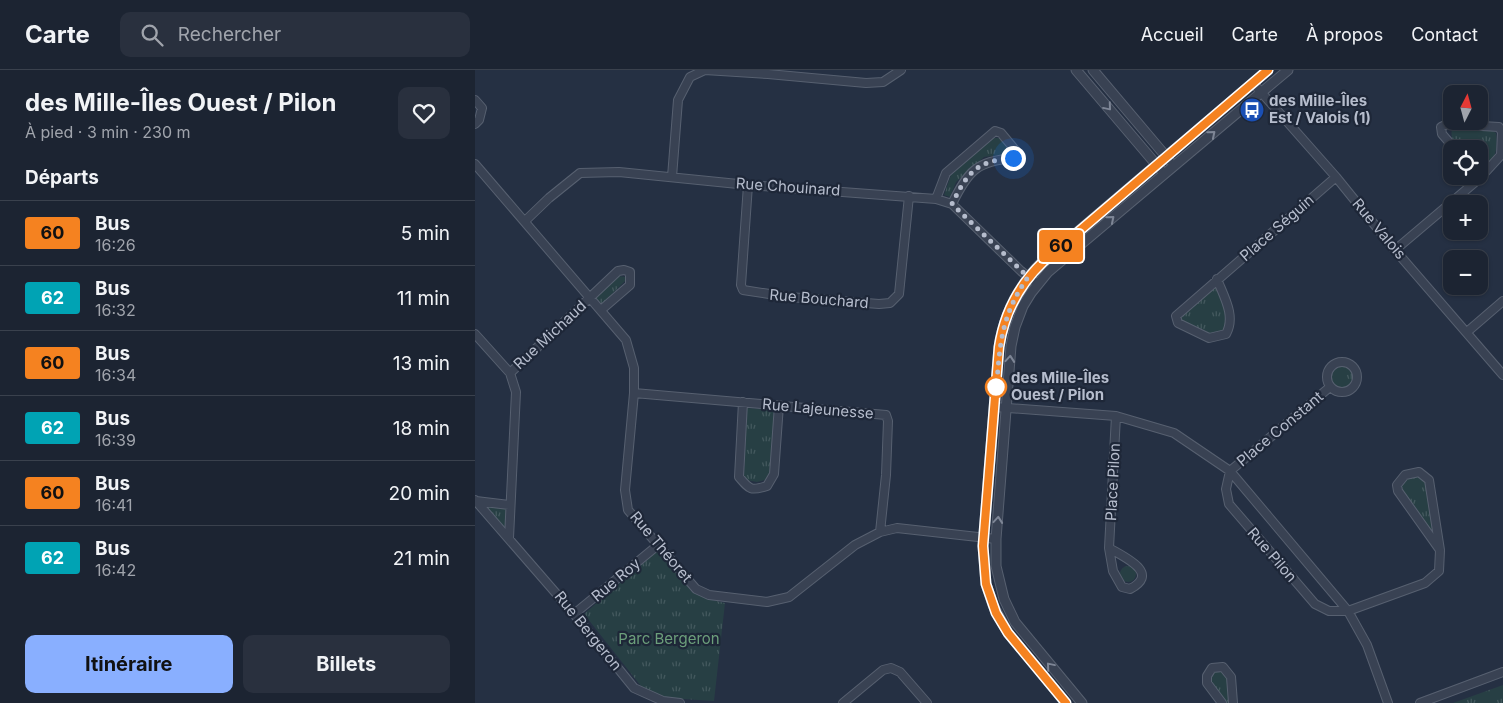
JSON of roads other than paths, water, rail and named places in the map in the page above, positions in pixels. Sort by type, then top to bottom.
[{"type":"street","points":[[671,177],[678,100],[690,77],[705,70],[769,72],[866,83],[883,82],[901,70]]},
{"type":"street","points":[[1076,70],[1164,174]]},
{"type":"street","points":[[1093,70],[1175,166]]},
{"type":"street","points":[[1066,703],[1015,643],[999,620],[986,584],[983,554],[984,538],[1002,332],[1012,304],[1028,277],[1048,257],[1268,70]]},
{"type":"street","points":[[1082,703],[1025,636],[1011,616],[997,573],[996,539],[1011,346],[1015,326],[1023,306],[1037,284],[1055,266],[1288,70]]},
{"type":"street","name":"Rue Valois","points":[[1253,83],[1336,177],[1395,250],[1503,375]]},
{"type":"street","points":[[475,100],[482,108],[479,120],[475,124]]},
{"type":"street","points":[[1447,140],[1442,134],[1441,127],[1447,124],[1499,127],[1502,132],[1501,155],[1488,168]]},
{"type":"street","points":[[936,199],[946,173],[995,131],[1001,133],[1016,151],[1013,158],[994,160],[981,165],[963,182],[952,204]]},
{"type":"street","name":"Rue Théoret","points":[[475,164],[626,340],[634,368],[625,490],[628,510],[696,589],[709,595],[767,602],[789,597],[855,545],[880,532],[897,528],[996,539]]},
{"type":"street","name":"Rue Chouinard","points":[[525,221],[549,198],[580,173],[619,172],[748,185],[936,199],[952,204],[1037,284]]},
{"type":"street","name":"Place Séguin","points":[[1217,279],[1231,316],[1231,326],[1226,334],[1209,338],[1178,323],[1176,316],[1217,279],[1336,177]]},
{"type":"street","name":"Rue Bouchard","points":[[748,185],[741,285],[743,290],[789,297],[879,304],[890,303],[899,294],[909,196]]},
{"type":"street","points":[[1395,250],[1470,185]]},
{"type":"street","points":[[591,298],[618,272],[624,270],[630,272],[630,285],[601,310]]},
{"type":"street","name":"Rue Michaud","points":[[510,373],[591,298]]},
{"type":"street","points":[[1467,332],[1503,302]]},
{"type":"street","points":[[475,334],[510,373],[516,392],[509,506],[509,538]]},
{"type":"street","name":"Place Constant","points":[[1344,362],[1351,364],[1355,368],[1358,376],[1354,388],[1345,393],[1339,393],[1330,387],[1327,376],[1332,366],[1336,363],[1344,362]]},
{"type":"street","name":"Place Constant","points":[[1230,471],[1330,387]]},
{"type":"street","name":"Rue Lajeunesse","points":[[633,393],[886,415],[888,421],[886,475],[880,532]]},
{"type":"street","points":[[743,402],[739,477],[748,487],[754,490],[767,486],[774,474],[779,405]]},
{"type":"street","name":"Rue Pilon","points":[[995,407],[1116,416],[1174,433],[1230,471],[1348,611],[1367,645],[1388,703]]},
{"type":"street","name":"Place Pilon","points":[[1109,548],[1140,568],[1142,576],[1139,584],[1130,589],[1122,587],[1113,571],[1109,548],[1116,416]]},
{"type":"street","name":"Rue Pilon","points":[[1230,471],[1226,489],[1229,504],[1315,604],[1329,611],[1348,611]]},
{"type":"street","points":[[1348,611],[1425,583],[1439,571],[1440,550],[1429,480],[1419,472],[1405,474],[1397,484],[1398,491],[1440,550]]},
{"type":"street","points":[[476,501],[509,506]]},
{"type":"street","name":"Rue Bergeron","points":[[476,501],[575,614],[634,688],[663,701],[681,703]]},
{"type":"street","name":"Rue Roy","points":[[575,614],[658,545]]},
{"type":"street","points":[[1222,703],[1207,683],[1208,673],[1217,666],[1223,667],[1231,677],[1233,703]]},
{"type":"street","points":[[843,703],[883,670],[891,668],[900,672],[927,703]]},
{"type":"street","points":[[1420,703],[1503,672]]},
{"type":"place","name":"des Mille-Îles Est / Valois (1)","points":[[1252,110]]},
{"type":"place","name":"des Mille-Îles Ouest / Pilon","points":[[996,387]]},
{"type":"park label","name":"Parc Bergeron","points":[[669,639]]}]
